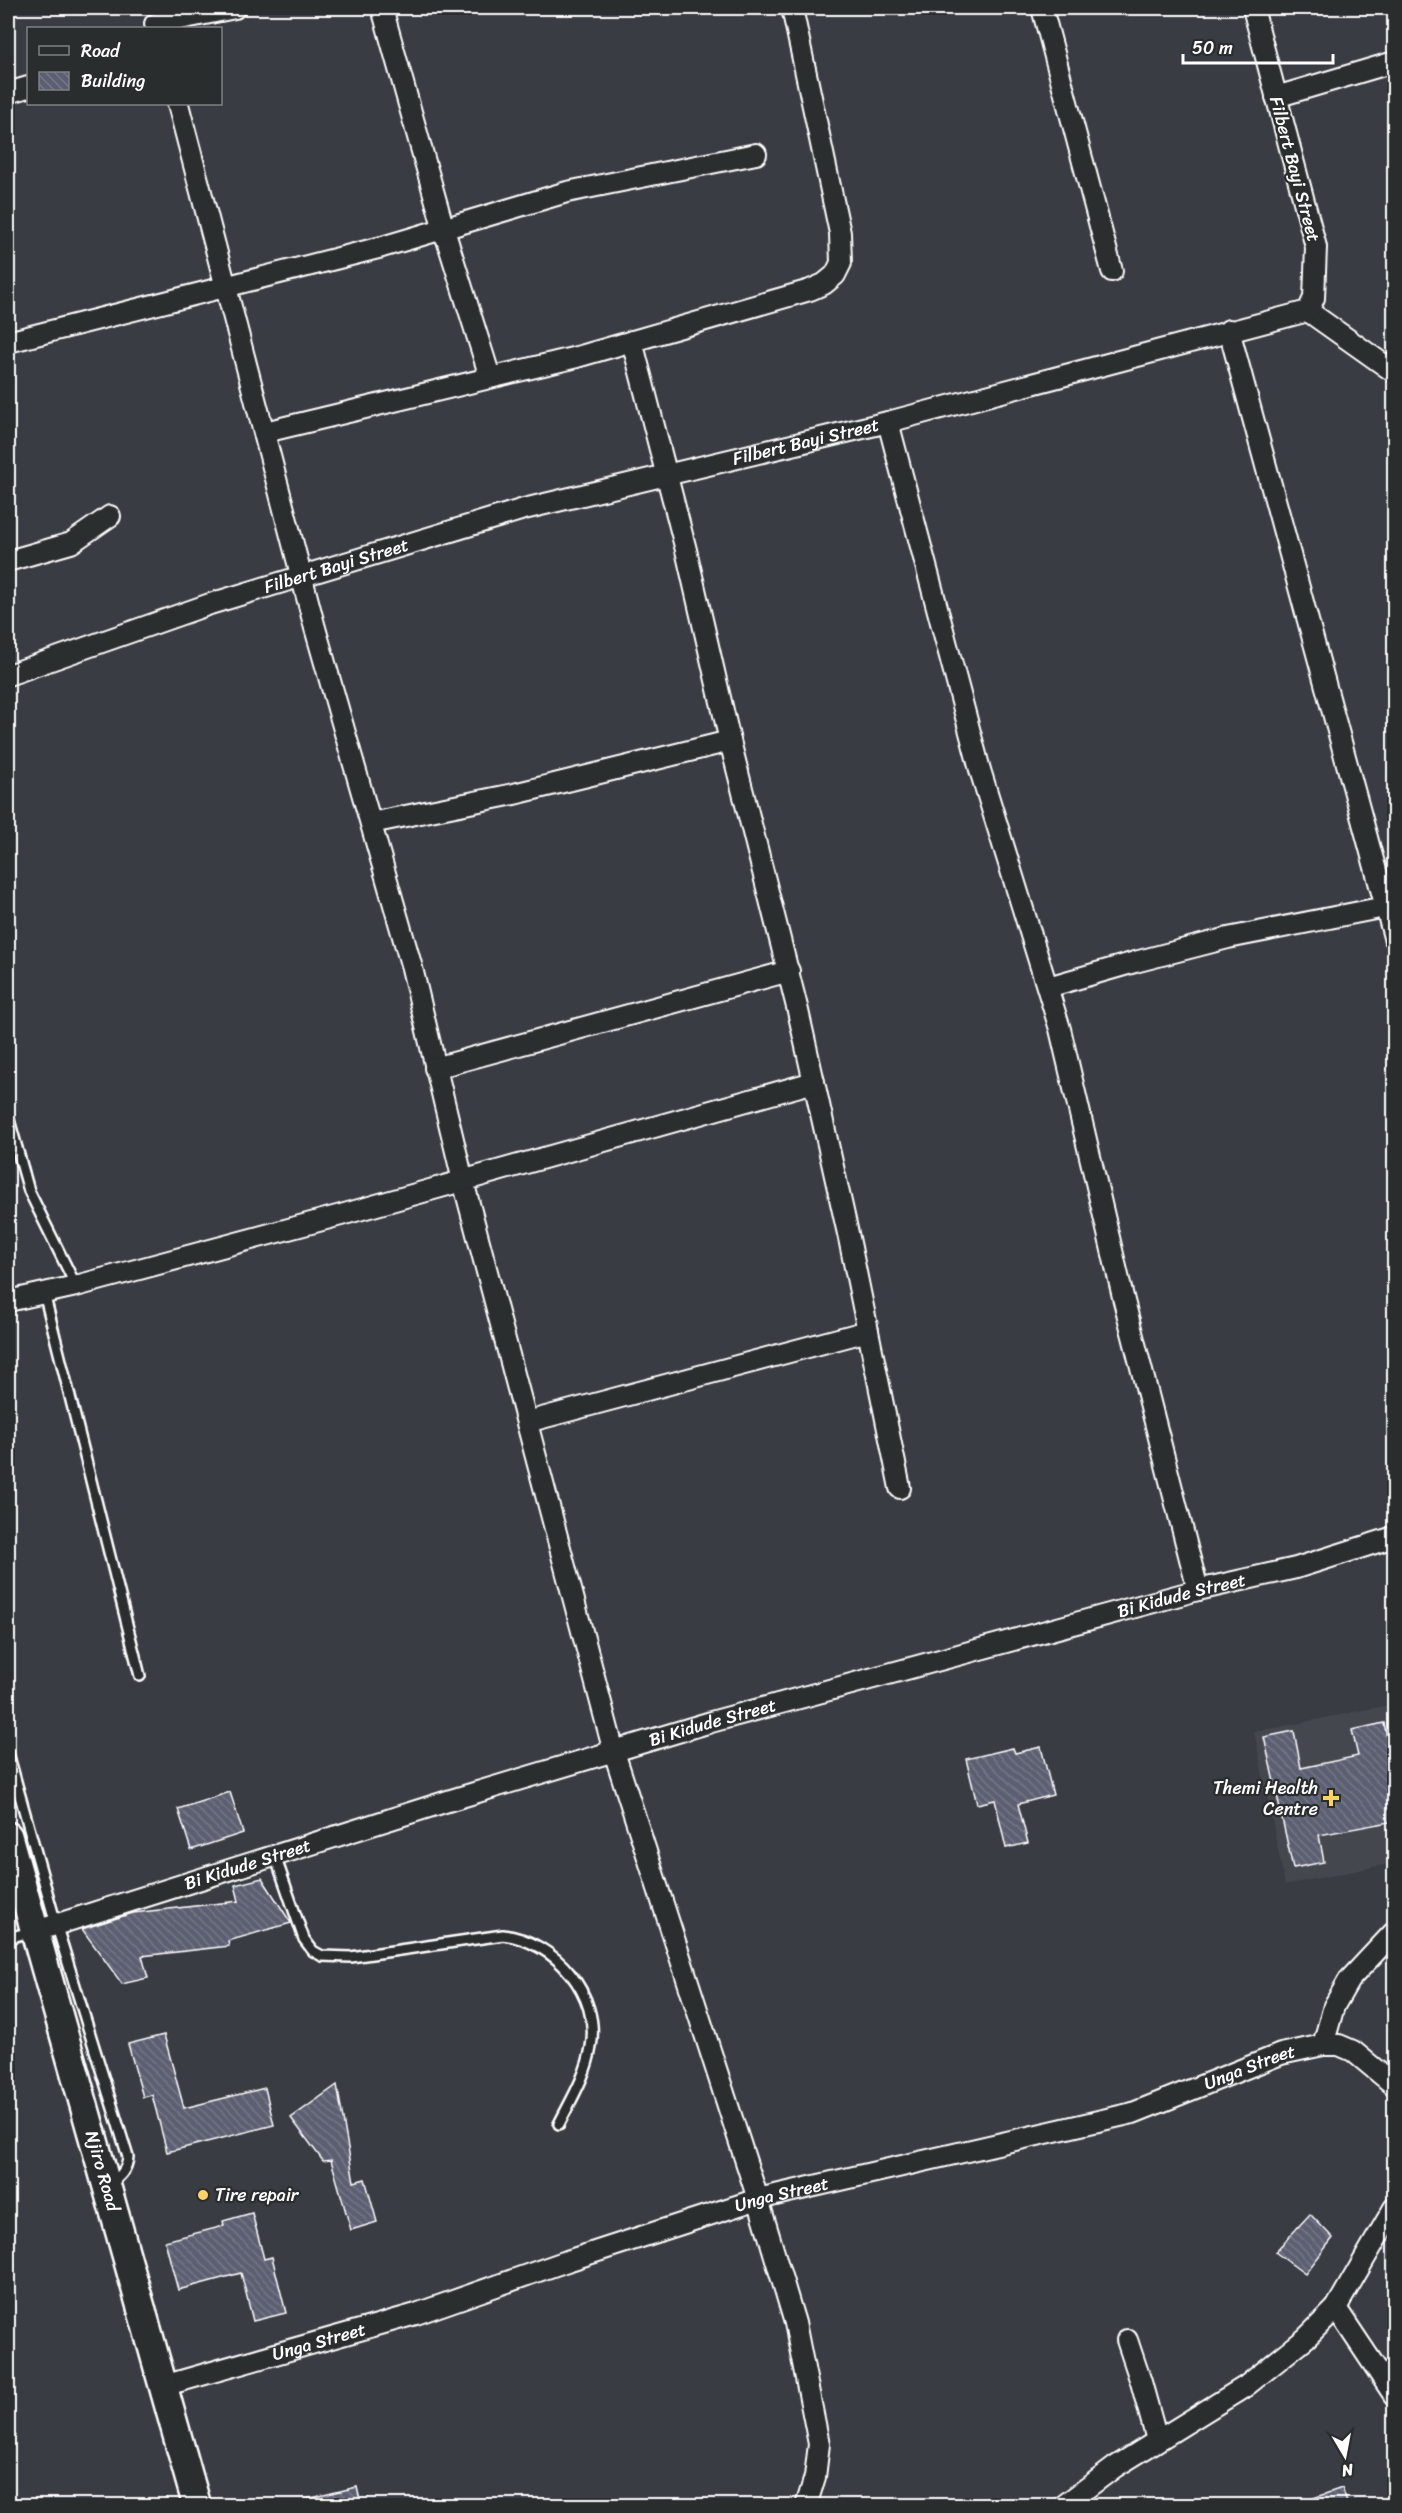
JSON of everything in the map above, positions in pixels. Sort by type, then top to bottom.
[{"type":"street","points":[[154,20],[236,8]]},
{"type":"street","points":[[382,8],[444,230],[490,377]]},
{"type":"street","points":[[265,432],[632,341],[824,284],[835,275],[841,263],[840,233],[792,8]]},
{"type":"street","points":[[1042,8],[1112,271]]},
{"type":"street","name":"Filbert Bayi Street","points":[[8,675],[210,604],[524,509],[888,422],[1229,330],[1277,321],[1308,311],[1314,298],[1316,247],[1253,8]]},
{"type":"street","points":[[1276,97],[1395,62]]},
{"type":"street","points":[[8,93],[27,87]]},
{"type":"street","points":[[178,105],[301,576],[400,923],[463,1182],[614,1752],[758,2199],[795,2323],[816,2425],[818,2456],[806,2505]]},
{"type":"street","points":[[8,342],[444,230],[567,192],[756,154]]},
{"type":"street","points":[[1308,311],[1395,372]]},
{"type":"street","points":[[1229,330],[1395,937]]},
{"type":"street","points":[[632,341],[789,971],[900,1488]]},
{"type":"street","points":[[888,422],[980,770],[1048,987],[1084,1124],[1123,1297],[1198,1590]]},
{"type":"street","points":[[8,561],[71,543],[110,516]]},
{"type":"street","points":[[370,823],[514,794],[730,741]]},
{"type":"street","points":[[1048,987],[1228,938],[1385,907]]},
{"type":"street","points":[[435,1068],[789,971]]},
{"type":"street","points":[[8,1301],[76,1286],[463,1182],[814,1082]]},
{"type":"street","points":[[527,1422],[868,1331]]},
{"type":"street","name":"Bi Kidude Street","points":[[46,1927],[777,1703],[1198,1590],[1296,1568],[1395,1537]]},
{"type":"street","name":"Njiro Road","points":[[8,1836],[19,1892],[46,1927],[107,2187],[197,2505]]},
{"type":"street","points":[[1323,2045],[1334,2006],[1349,1980],[1395,1932]]},
{"type":"street","name":"Unga Street","points":[[163,2386],[416,2314],[567,2261],[758,2199],[1133,2113],[1281,2054],[1323,2045],[1339,2045],[1353,2051],[1395,2085]]},
{"type":"street","points":[[1063,2505],[1156,2440],[1216,2406],[1261,2375],[1306,2338],[1336,2308],[1395,2208]]},
{"type":"street","points":[[1336,2308],[1395,2395]]},
{"type":"street","points":[[1126,2340],[1141,2382],[1156,2440]]},
{"type":"lane","points":[[8,1116],[28,1191],[76,1286]]},
{"type":"lane","points":[[44,1293],[140,1676]]},
{"type":"lane","points":[[8,1753],[46,1927],[8,1938]]},
{"type":"lane","points":[[275,1856],[304,1939],[313,1951],[322,1956],[351,1957],[503,1935],[514,1936],[544,1949],[564,1966],[582,1990],[589,2005],[594,2027],[588,2063],[559,2124]]},
{"type":"shaded area","name":"Themi Health Centre","points":[[1394,1704],[1394,1863],[1285,1885],[1254,1732]]},
{"type":"building","points":[[1384,1723],[1395,1777],[1395,1821],[1319,1835],[1324,1862],[1293,1868],[1264,1737],[1294,1731],[1301,1768],[1358,1756],[1352,1730]]},
{"type":"building","points":[[1041,1747],[1053,1795],[1018,1804],[1028,1843],[1006,1848],[995,1800],[977,1804],[966,1759],[1013,1748],[1015,1753]]},
{"type":"building","points":[[230,1792],[243,1833],[191,1850],[178,1809]]},
{"type":"building","points":[[262,1878],[291,1923],[228,1941],[229,1946],[142,1956],[148,1978],[122,1984],[82,1929],[133,1913],[239,1901],[235,1885]]},
{"type":"building","points":[[164,2035],[184,2108],[265,2088],[274,2125],[167,2152],[152,2095],[143,2097],[128,2044]]},
{"type":"building","points":[[337,2085],[354,2182],[365,2179],[377,2222],[351,2230],[331,2160],[323,2161],[291,2118]]},
{"type":"building","points":[[252,2213],[264,2259],[272,2257],[286,2313],[253,2321],[241,2273],[178,2290],[165,2241],[224,2226],[223,2221]]},
{"type":"building","points":[[1310,2214],[1333,2238],[1305,2274],[1275,2252]]},
{"type":"building","points":[[357,2487],[361,2505],[308,2505],[307,2499]]},
{"type":"building","points":[[1342,2488],[1348,2505],[1299,2505],[1299,2503]]},
{"type":"place","name":"Themi Health Centre","points":[[1331,1798]]},
{"type":"place","name":"Tire repair","points":[[203,2195]]}]
